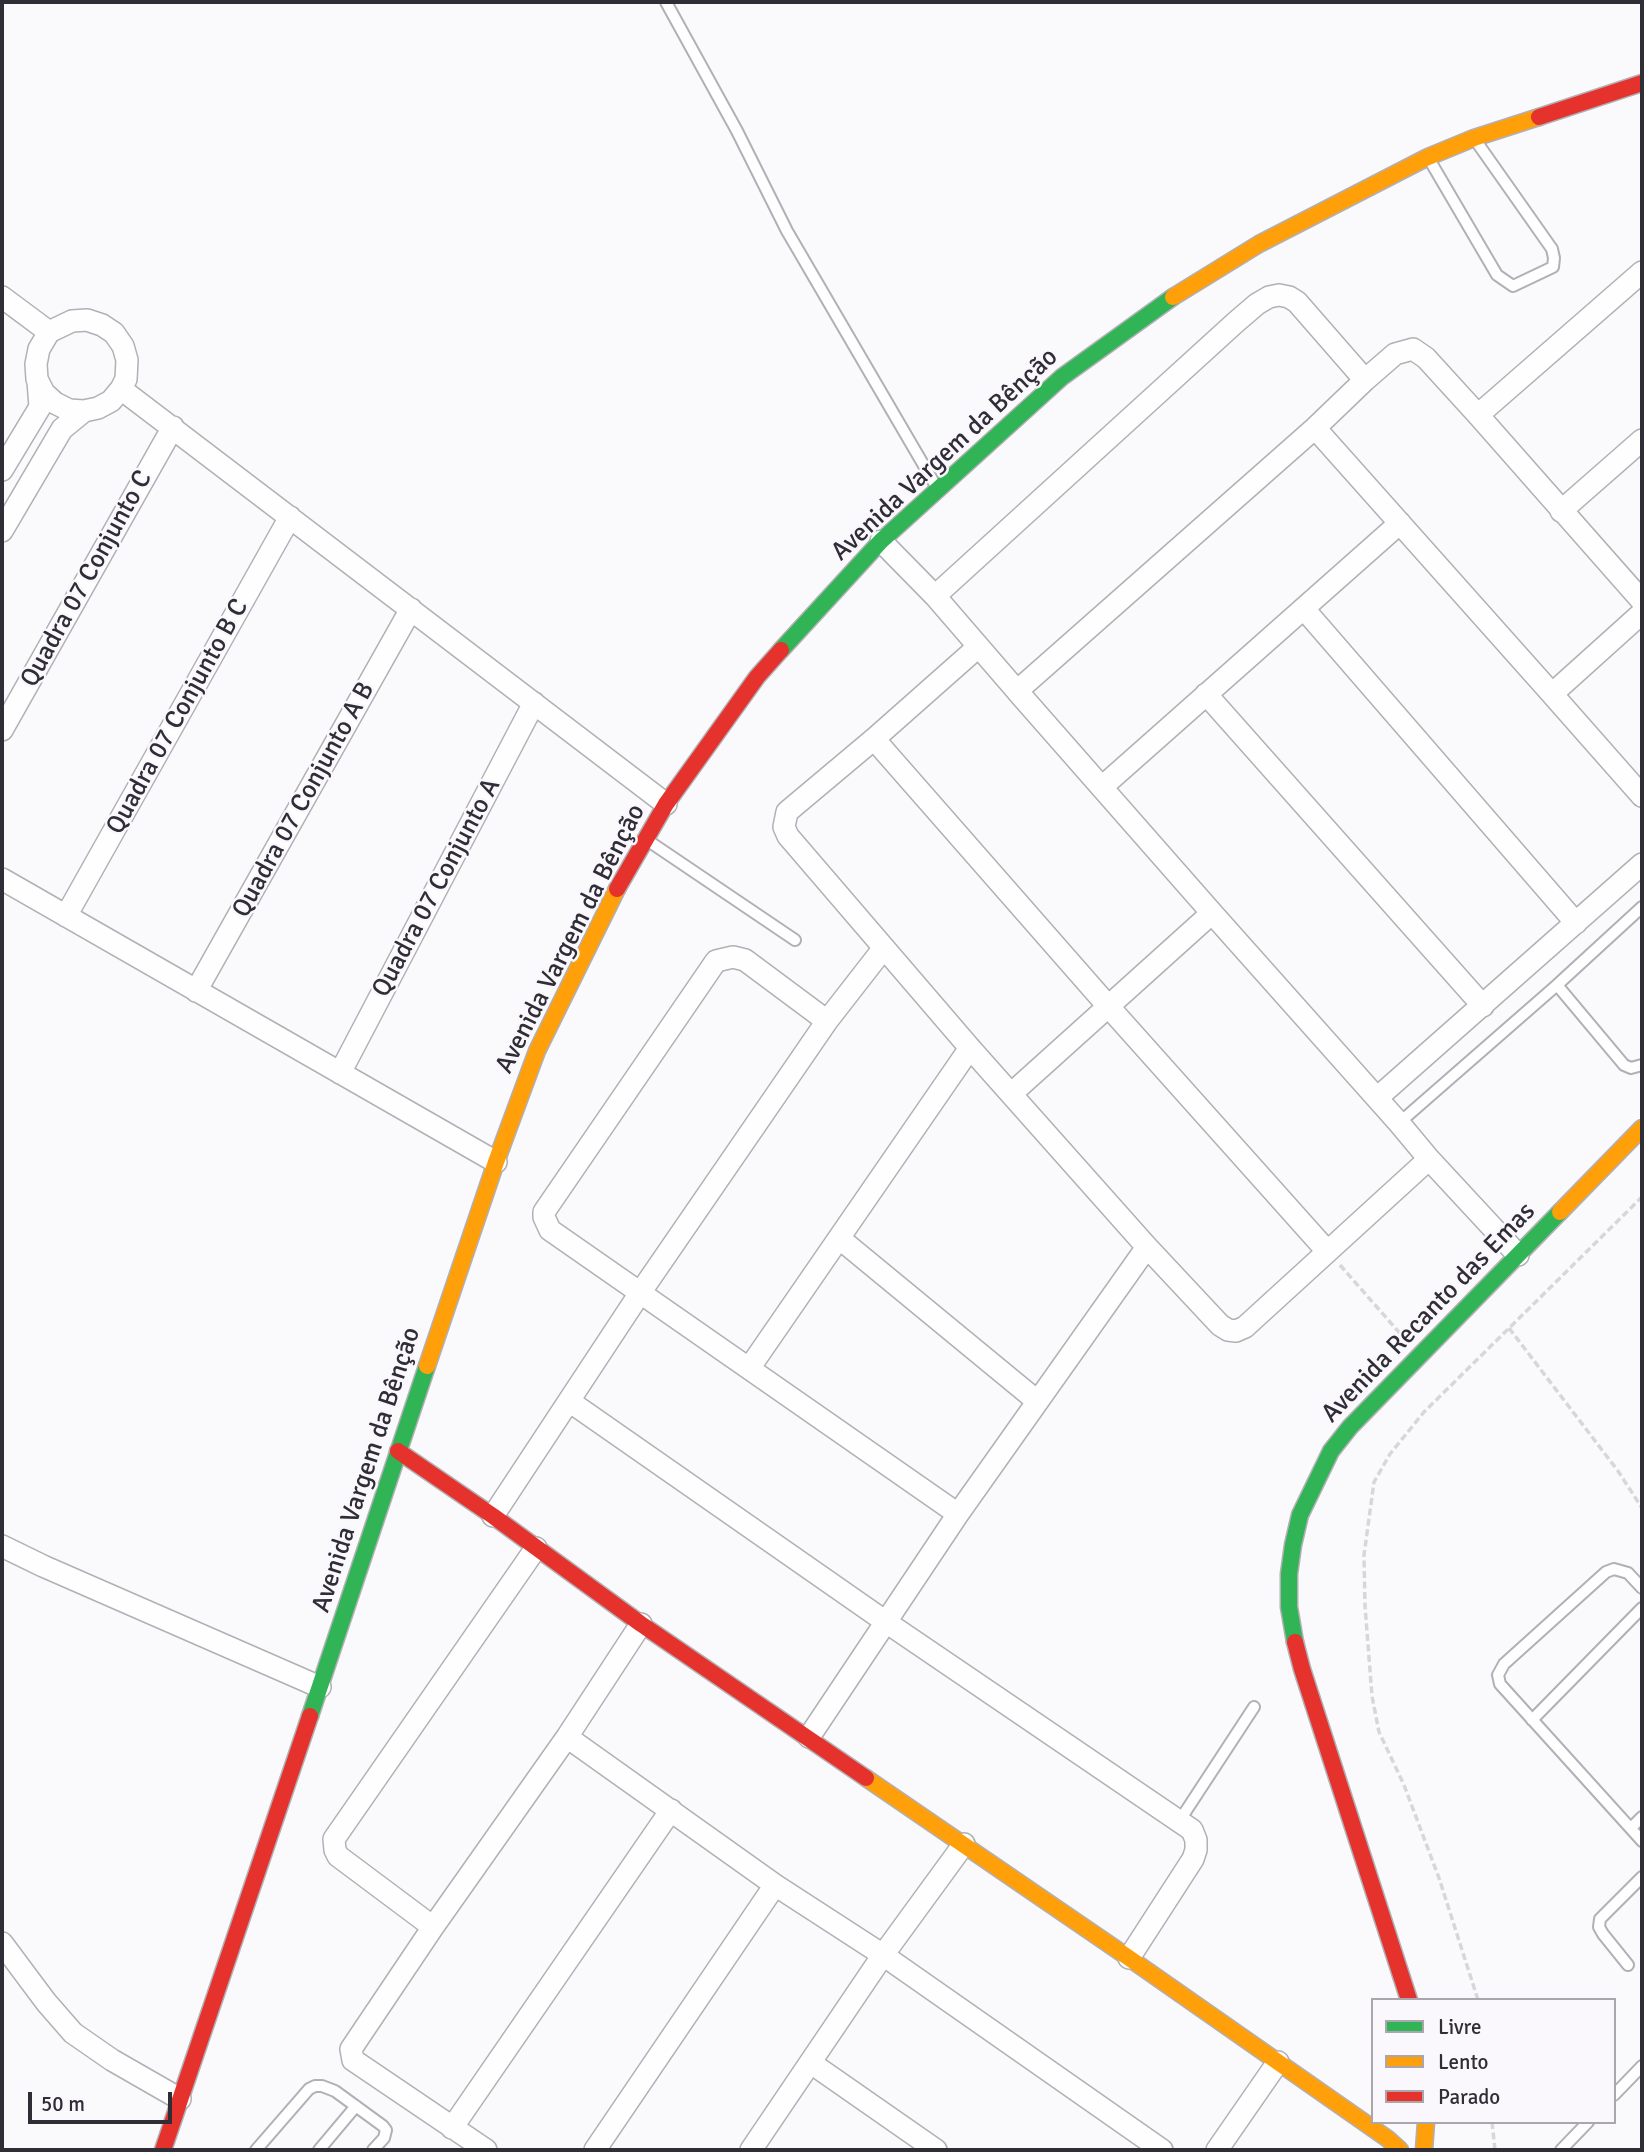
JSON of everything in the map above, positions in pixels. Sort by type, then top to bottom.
[{"type":"street","name":"Avenida Vargem da Bênção","points":[[163,2150],[496,1162],[537,1051],[615,893],[666,804],[757,677],[881,541],[1062,377],[1161,304],[1259,244],[1428,157],[1474,138],[1642,83]]},
{"type":"street","points":[[1478,415],[1642,272]]},
{"type":"street","points":[[935,596],[1243,316],[1269,297],[1279,295],[1297,302],[1365,380]]},
{"type":"street","points":[[2,297],[50,332]]},
{"type":"street","points":[[2,470],[40,407],[37,379],[36,364],[39,349],[50,332],[72,321],[87,320],[102,325],[114,334],[123,346],[127,360],[126,379],[111,401],[98,408],[69,410],[44,393],[37,379]]},
{"type":"street","points":[[1017,691],[1315,428],[1365,380],[1395,355],[1413,349],[1426,358],[1478,415],[1642,601]]},
{"type":"street","points":[[121,389],[666,804]]},
{"type":"street","points":[[2,531],[62,429],[84,411]]},
{"type":"street","name":"Quadra 07 Conjunto C","points":[[2,730],[173,427]]},
{"type":"street","points":[[1315,428],[1642,796]]},
{"type":"street","points":[[1562,511],[1642,440]]},
{"type":"street","name":"Quadra 07 Conjunto B C","points":[[66,916],[290,517]]},
{"type":"street","points":[[1102,787],[1400,523]]},
{"type":"street","points":[[881,541],[935,596],[1212,914],[1429,1159],[1518,1255]]},
{"type":"street","name":"Quadra 07 Conjunto A B","points":[[197,991],[411,609]]},
{"type":"street","points":[[1304,609],[1576,923]]},
{"type":"street","points":[[1552,694],[1642,613]]},
{"type":"street","points":[[978,646],[788,812],[784,827],[788,836],[883,949],[970,1048],[1147,1247],[1227,1330],[1236,1331],[1245,1327],[1429,1159]]},
{"type":"street","points":[[1206,694],[1483,1006]]},
{"type":"street","name":"Quadra 07 Conjunto A","points":[[340,1073],[534,703]]},
{"type":"street","points":[[874,739],[1327,1251]]},
{"type":"street","points":[[1377,1098],[1642,864]]},
{"type":"street","points":[[2,879],[496,1162]]},
{"type":"street","points":[[1011,1094],[1212,914]]},
{"type":"street","points":[[493,1516],[640,1293],[827,1021],[883,949]]},
{"type":"street","points":[[827,1021],[745,960],[725,957],[716,961],[544,1212],[545,1223],[550,1230],[958,1514]]},
{"type":"street","points":[[750,1367],[970,1048]]},
{"type":"street","name":"Avenida Recanto das Emas","points":[[1408,1998],[1302,1669],[1294,1636],[1289,1606],[1289,1574],[1300,1515],[1331,1451],[1350,1427],[1642,1128]]},
{"type":"street","points":[[839,1238],[1037,1401]]},
{"type":"street","points":[[809,1737],[958,1514],[1147,1247]]},
{"type":"street","points":[[569,1401],[886,1622],[1192,1830],[1196,1840],[1193,1858],[1129,1958]]},
{"type":"street","points":[[398,1451],[493,1516],[641,1624],[1129,1958],[1394,2145],[1410,2142],[1426,2134]]},
{"type":"street","points":[[2,1546],[320,1687]]},
{"type":"street","points":[[433,1927],[338,1856],[334,1839],[536,1548]]},
{"type":"street","points":[[486,2150],[353,2060],[351,2055],[354,2043],[567,1737],[641,1624]]},
{"type":"street","points":[[567,1737],[775,1885],[883,1955],[1162,2150]]},
{"type":"street","points":[[452,2128],[671,1810]]},
{"type":"street","points":[[751,2150],[883,1955],[964,1844]]},
{"type":"street","points":[[595,2150],[775,1885]]},
{"type":"street","points":[[2,1943],[51,2009],[74,2033],[112,2060],[180,2099]]},
{"type":"street","points":[[1217,2150],[1278,2062]]},
{"type":"street","points":[[811,2063],[910,2143],[936,2150]]},
{"type":"lane","points":[[666,2],[737,131],[787,230],[937,489]]},
{"type":"lane","points":[[1428,157],[1497,275],[1513,286],[1553,267],[1552,249],[1474,138]]},
{"type":"lane","points":[[645,838],[795,940]]},
{"type":"lane","points":[[1399,1123],[1642,907]]},
{"type":"lane","points":[[1557,985],[1624,1065],[1631,1068],[1642,1065]]},
{"type":"lane","points":[[1642,1588],[1628,1573],[1614,1569],[1606,1572],[1504,1664],[1498,1675],[1500,1684],[1642,1841]]},
{"type":"lane","points":[[1532,1720],[1642,1608]]},
{"type":"lane","points":[[1180,1820],[1254,1707]]},
{"type":"lane","points":[[1631,1828],[1642,1817]]},
{"type":"lane","points":[[1628,1965],[1603,1934],[1599,1927],[1600,1919],[1642,1877]]},
{"type":"lane","points":[[1616,2093],[1642,2066]]},
{"type":"lane","points":[[256,2150],[309,2089],[316,2086],[335,2091],[386,2130],[384,2137],[373,2150]]},
{"type":"lane","points":[[319,2150],[356,2106]]},
{"type":"lane","points":[[1561,2150],[1586,2124]]},
{"type":"path","points":[[1477,1998],[1439,1878],[1404,1785],[1379,1732],[1372,1696],[1365,1606],[1364,1555],[1374,1482],[1390,1454],[1424,1412],[1642,1197]]},
{"type":"path","points":[[1327,1251],[1420,1356]]},
{"type":"path","points":[[1508,1328],[1618,1471],[1642,1508]]},
{"type":"path","points":[[1492,2124],[1495,2150]]},
{"type":"traffic: fast","points":[[781,650],[881,541],[1062,377],[1173,297]]},
{"type":"traffic: fast","points":[[1295,1642],[1289,1607],[1289,1574],[1293,1545],[1300,1515],[1331,1451],[1350,1427],[1560,1212]]},
{"type":"traffic: fast","points":[[310,1716],[427,1366]]},
{"type":"traffic: slow","points":[[1173,297],[1259,244],[1428,157],[1474,138],[1539,117]]},
{"type":"traffic: slow","points":[[427,1366],[496,1162],[537,1051],[617,889]]},
{"type":"traffic: slow","points":[[1560,1212],[1642,1128]]},
{"type":"traffic: slow","points":[[866,1778],[1129,1958],[1400,2150]]},
{"type":"traffic: slow","points":[[1424,2150],[1426,2124]]},
{"type":"traffic: jam","points":[[1539,117],[1642,83]]},
{"type":"traffic: jam","points":[[617,889],[666,804],[757,677],[781,650]]},
{"type":"traffic: jam","points":[[398,1451],[493,1516],[641,1624],[866,1778]]},
{"type":"traffic: jam","points":[[1295,1642],[1408,1998]]},
{"type":"traffic: jam","points":[[163,2150],[310,1716]]}]
